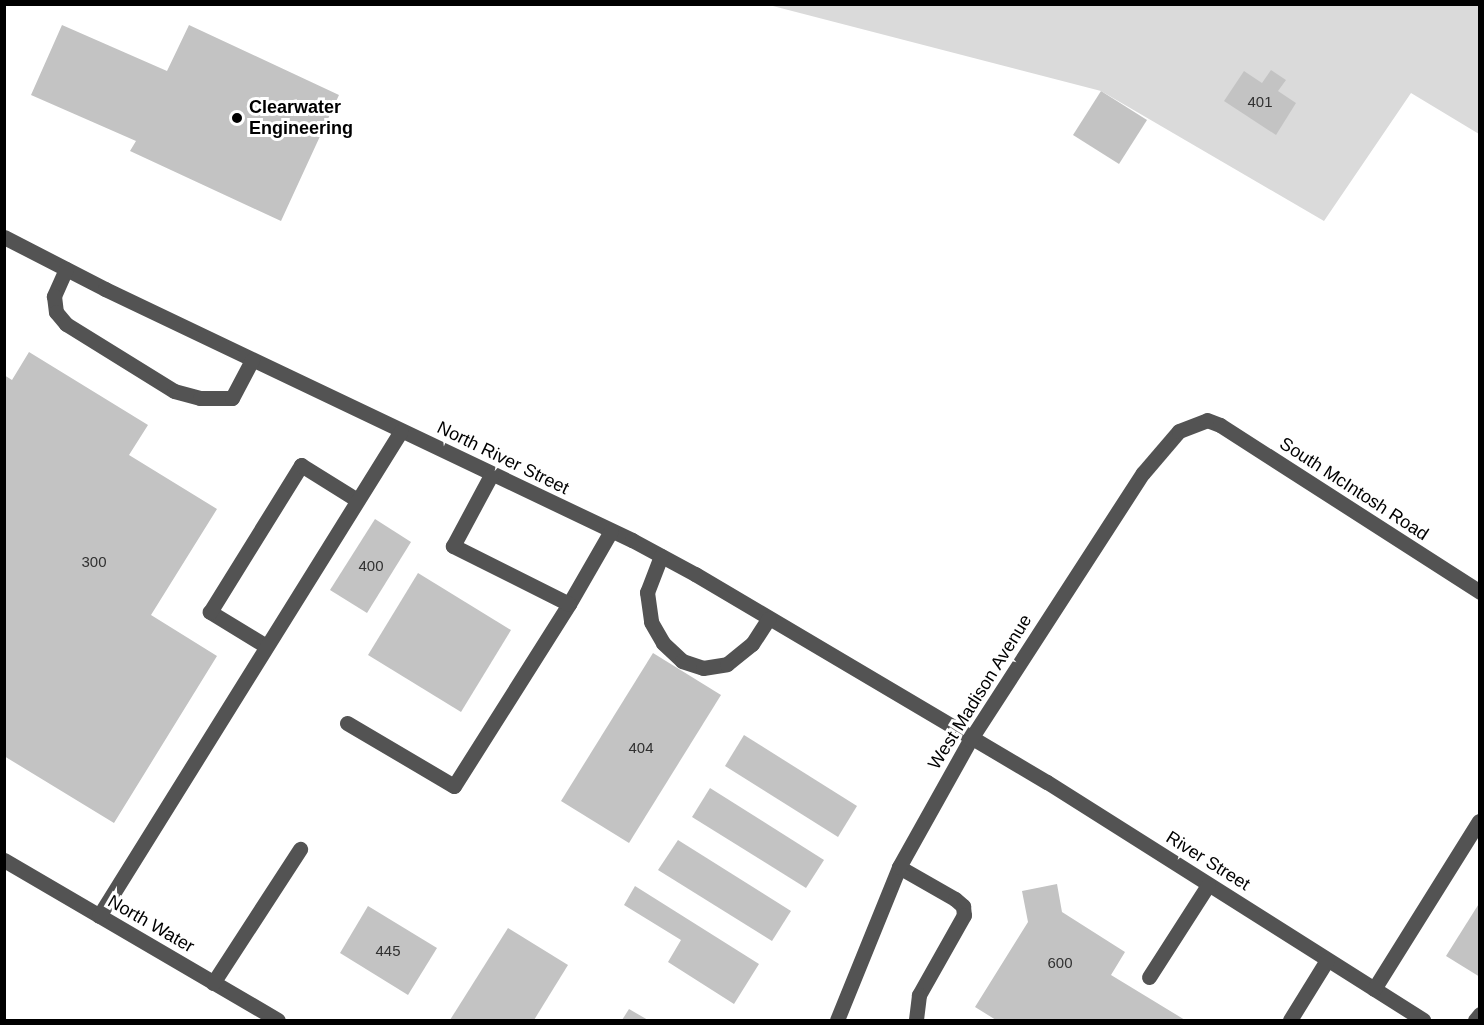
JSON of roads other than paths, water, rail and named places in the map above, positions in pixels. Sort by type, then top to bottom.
[{"type":"street","name":"North River Street","points":[[4,237],[252,360],[661,556],[970,740]]},
{"type":"street","points":[[66,269],[54,296],[56,312],[66,324],[174,391],[200,398],[232,398],[252,360]]},
{"type":"street","name":"South McIntosh Road","points":[[1207,420],[1479,592]]},
{"type":"street","name":"West Madison Avenue","points":[[837,1020],[899,867],[970,740],[1159,451],[1179,431],[1207,420]]},
{"type":"street","points":[[99,916],[401,431]]},
{"type":"street","points":[[266,646],[210,612],[301,465],[357,500]]},
{"type":"street","points":[[491,475],[453,546],[569,604]]},
{"type":"street","points":[[346,723],[454,786],[569,604],[611,531]]},
{"type":"street","points":[[661,556],[647,592],[651,622],[663,643],[682,661],[703,668],[727,664],[753,644],[768,619]]},
{"type":"street","name":"River Street","points":[[970,740],[1047,782],[1423,1020]]},
{"type":"street","points":[[1374,989],[1479,821]]},
{"type":"street","points":[[213,982],[300,849]]},
{"type":"street","name":"North Water","points":[[4,860],[278,1020]]},
{"type":"street","points":[[899,867],[955,899],[963,906],[964,915],[919,995],[916,1020]]},
{"type":"street","points":[[1149,977],[1208,885]]},
{"type":"street","points":[[1290,1020],[1327,960]]},
{"type":"street","points":[[1475,1020],[1479,1014]]},
{"type":"place","name":"Clearwater Engineering","points":[[237,118]]}]
